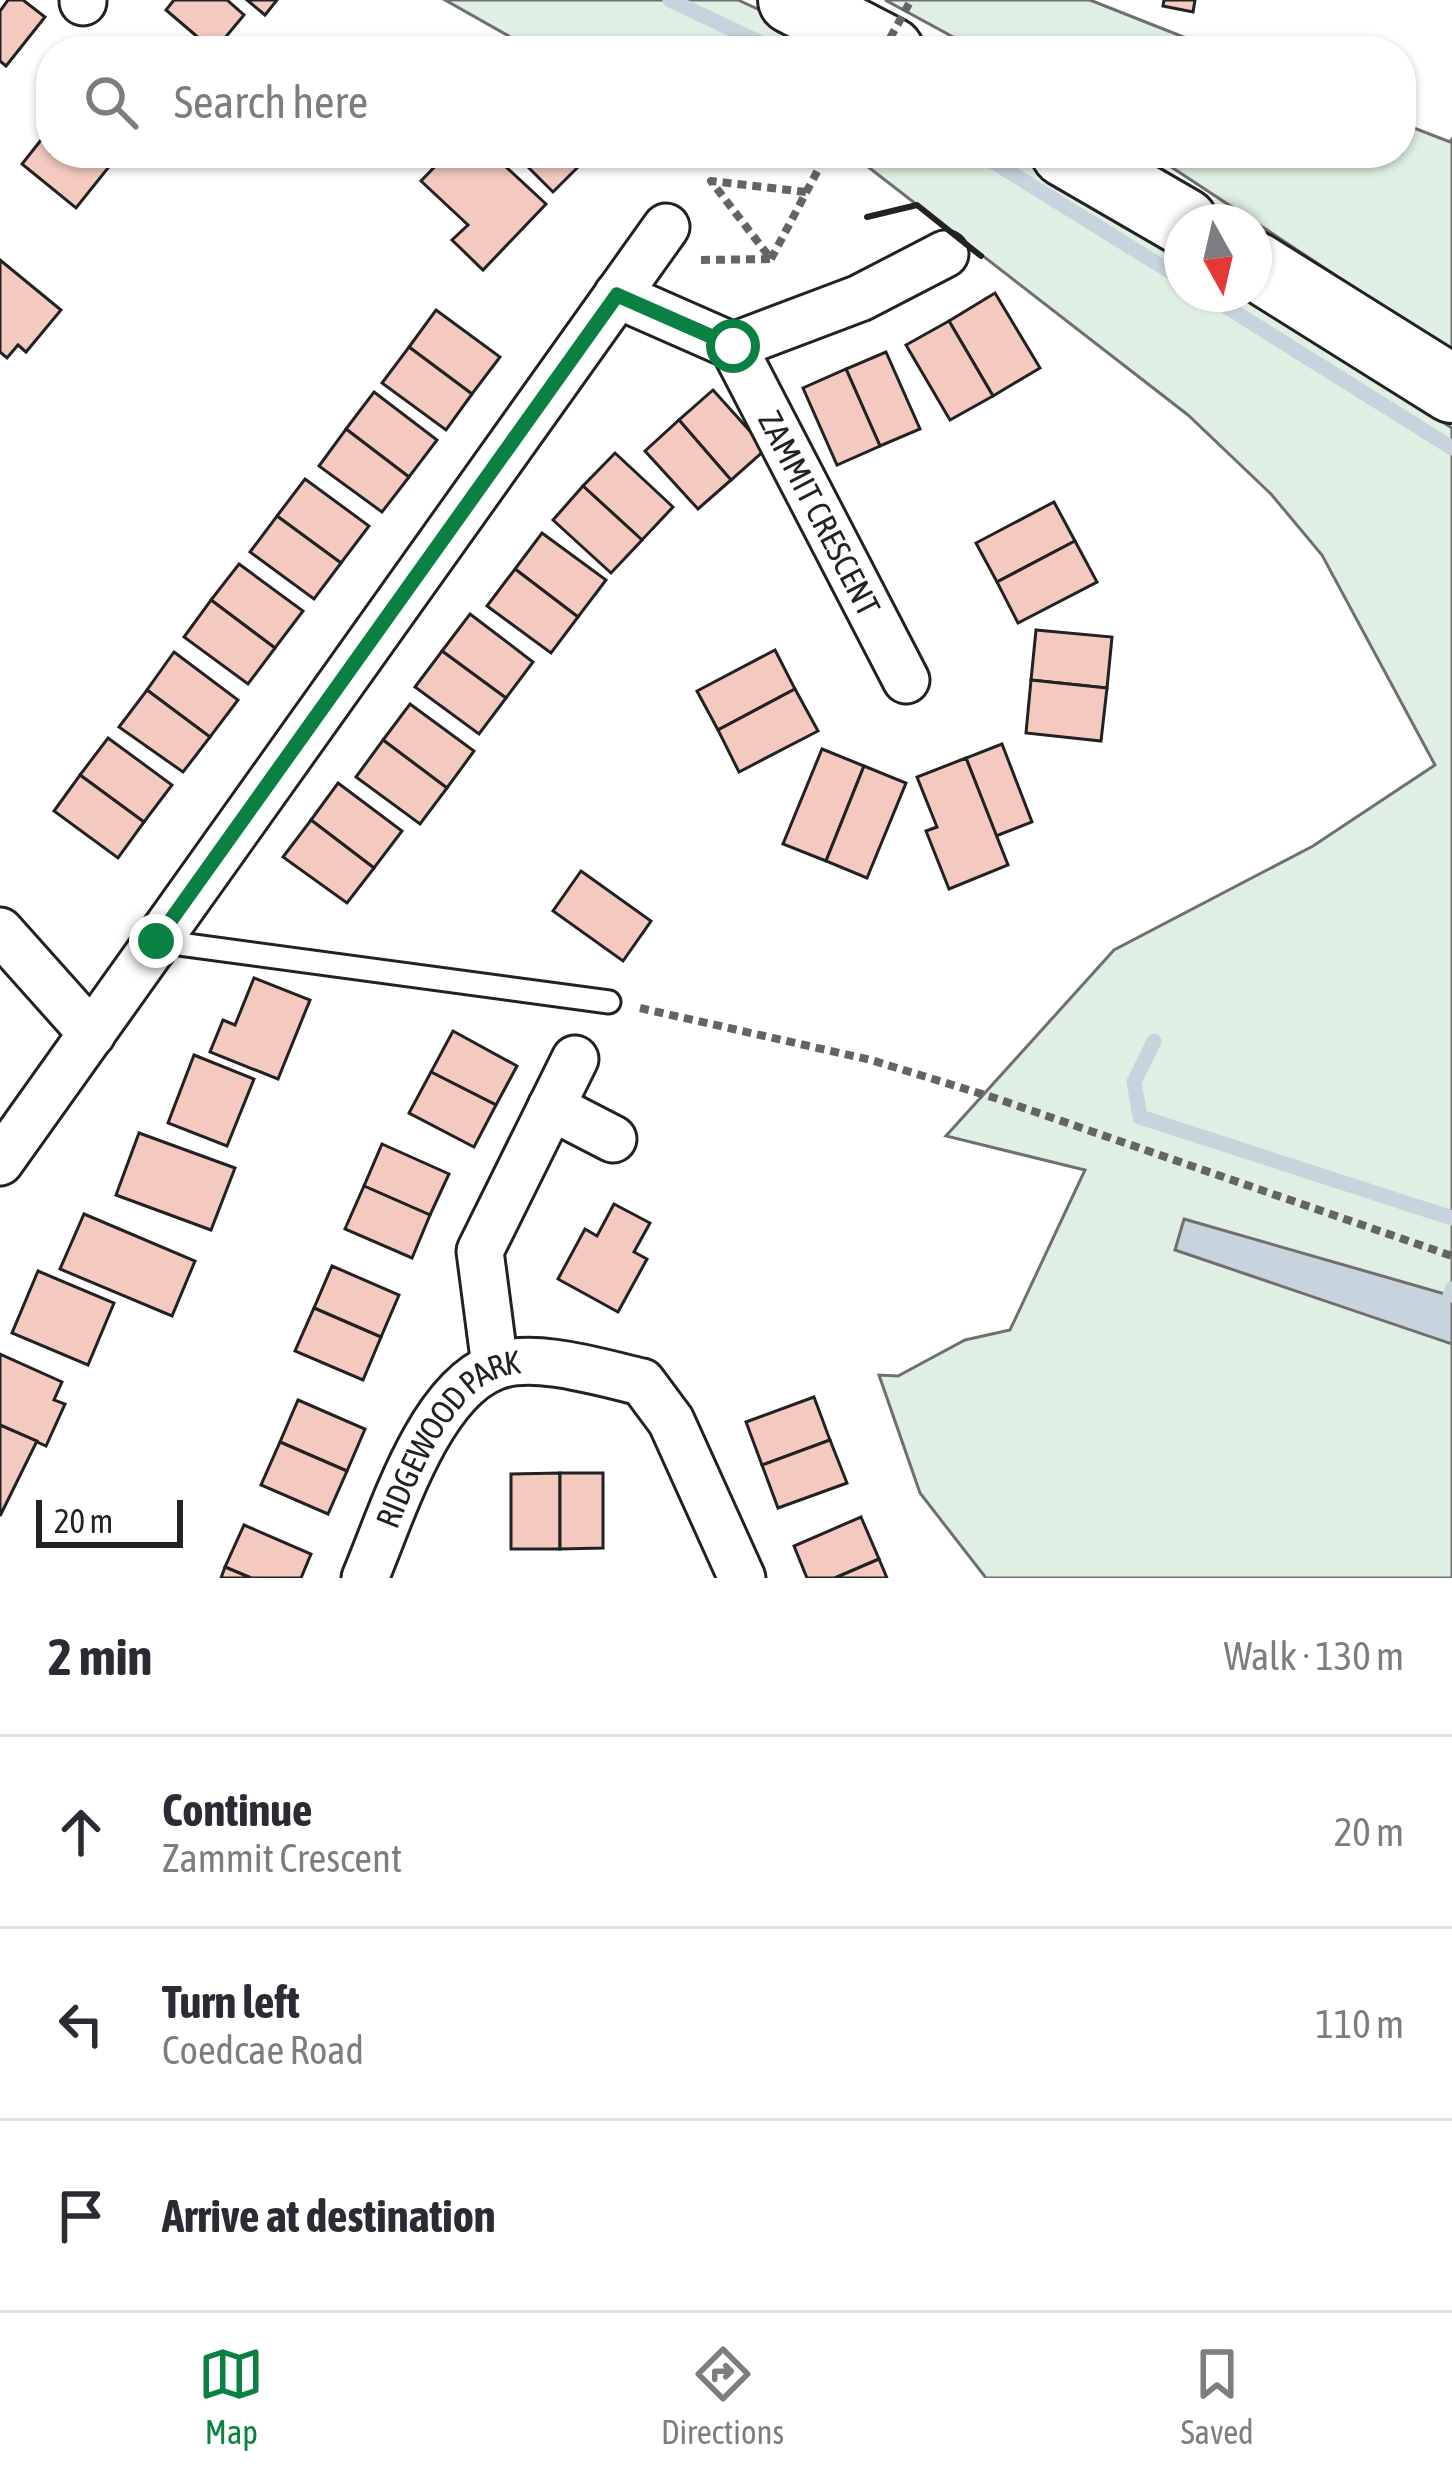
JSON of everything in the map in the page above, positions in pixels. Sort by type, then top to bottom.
[{"type":"main road","points":[[792,0],[859,36]]},
{"type":"main road","points":[[1091,168],[1164,210]]},
{"type":"main road","points":[[1272,276],[1452,388]]},
{"type":"street","points":[[0,1162],[659,236]]},
{"type":"street","points":[[617,295],[733,346],[860,298],[945,254]]},
{"type":"street","name":"ZAMMIT CRESCENT","points":[[733,346],[906,680]]},
{"type":"street","points":[[0,931],[92,1034]]},
{"type":"street","points":[[495,1366],[480,1251],[575,1059]]},
{"type":"street","points":[[551,1107],[613,1139]]},
{"type":"street","name":"RIDGEWOOD PARK","points":[[365,1578],[411,1470],[450,1398],[495,1366],[545,1363],[642,1382],[671,1421],[742,1578]]},
{"type":"lane","points":[[156,941],[609,1002]]},
{"type":"path","points":[[894,36],[911,0]]},
{"type":"path","points":[[771,259],[819,168]]},
{"type":"path","points":[[771,259],[711,181],[806,192]]},
{"type":"path","points":[[659,236],[674,260],[771,259]]},
{"type":"path","points":[[609,1002],[773,1036],[913,1072],[1452,1256]]},
{"type":"green space","points":[[445,0],[738,0],[816,36],[509,36]]},
{"type":"green space","points":[[885,0],[1090,0],[1181,36],[951,36]]},
{"type":"green space","points":[[1416,129],[1452,139],[1452,352],[1272,233],[1272,204],[1227,204],[1173,168],[1416,168]]},
{"type":"green space","points":[[870,168],[1044,168],[1164,244],[1164,312],[1270,312],[1452,428],[1452,1578],[986,1578],[920,1493],[879,1375],[898,1376],[965,1340],[1010,1330],[1085,1170],[946,1136],[1114,950],[1313,846],[1435,765],[1322,555],[1271,494],[1188,415]]},
{"type":"shaded area","points":[[1184,1219],[1452,1296],[1452,1344],[1175,1250]]},
{"type":"building","points":[[8,0],[23,0],[45,17],[6,66],[0,61],[0,11]]},
{"type":"building","points":[[174,0],[227,0],[244,15],[226,36],[196,36],[166,10]]},
{"type":"building","points":[[247,0],[277,0],[265,15]]},
{"type":"building","points":[[1164,0],[1195,0],[1193,12],[1163,6]]},
{"type":"building","points":[[36,146],[36,168],[108,168],[76,208],[22,164]]},
{"type":"building","points":[[434,168],[507,168],[546,204],[483,270],[452,240],[468,225],[421,181]]},
{"type":"building","points":[[529,168],[577,168],[553,192]]},
{"type":"building","points":[[0,260],[61,310],[26,352],[18,345],[7,358],[0,352]]},
{"type":"building","points":[[995,293],[1040,368],[993,396],[949,321]]},
{"type":"building","points":[[436,310],[500,357],[472,394],[409,347]]},
{"type":"building","points":[[949,321],[993,396],[950,420],[906,345]]},
{"type":"building","points":[[409,347],[472,394],[446,430],[382,383]]},
{"type":"building","points":[[886,352],[920,429],[880,446],[846,369]]},
{"type":"building","points":[[846,369],[880,446],[837,465],[803,388]]},
{"type":"building","points":[[713,390],[766,449],[731,480],[679,420]]},
{"type":"building","points":[[374,392],[437,440],[409,477],[346,429]]},
{"type":"building","points":[[679,420],[731,480],[698,509],[645,451]]},
{"type":"building","points":[[346,429],[409,477],[382,512],[319,466]]},
{"type":"building","points":[[615,453],[673,507],[642,540],[583,486]]},
{"type":"building","points":[[305,479],[369,526],[341,563],[277,516]]},
{"type":"building","points":[[583,486],[642,540],[611,573],[553,520]]},
{"type":"building","points":[[1054,502],[1075,541],[997,582],[976,543]]},
{"type":"building","points":[[277,516],[341,563],[314,599],[250,552]]},
{"type":"building","points":[[542,533],[606,580],[578,617],[515,569]]},
{"type":"building","points":[[1075,541],[1097,582],[1018,623],[997,582]]},
{"type":"building","points":[[239,564],[303,611],[275,648],[211,600]]},
{"type":"building","points":[[515,569],[578,617],[551,653],[487,606]]},
{"type":"building","points":[[211,600],[275,648],[248,684],[184,637]]},
{"type":"building","points":[[470,614],[533,662],[506,698],[442,651]]},
{"type":"building","points":[[1036,630],[1112,637],[1107,688],[1031,680]]},
{"type":"building","points":[[775,650],[795,689],[718,730],[697,691]]},
{"type":"building","points":[[442,651],[506,698],[479,734],[415,687]]},
{"type":"building","points":[[174,652],[238,700],[210,737],[147,690]]},
{"type":"building","points":[[1031,680],[1107,688],[1101,741],[1026,733]]},
{"type":"building","points":[[795,689],[818,731],[739,772],[718,730]]},
{"type":"building","points":[[147,690],[210,737],[183,772],[119,727]]},
{"type":"building","points":[[410,704],[474,751],[447,788],[383,740]]},
{"type":"building","points":[[108,738],[172,785],[144,822],[80,775]]},
{"type":"building","points":[[383,740],[447,788],[420,824],[356,777]]},
{"type":"building","points":[[1002,744],[1032,822],[996,836],[966,758]]},
{"type":"building","points":[[822,749],[864,766],[826,861],[783,844]]},
{"type":"building","points":[[966,758],[1008,865],[949,889],[926,831],[937,827],[917,777]]},
{"type":"building","points":[[864,766],[906,783],[867,878],[826,861]]},
{"type":"building","points":[[80,775],[144,822],[118,858],[54,811]]},
{"type":"building","points":[[338,783],[402,831],[374,868],[311,820]]},
{"type":"building","points":[[311,820],[374,868],[347,903],[283,857]]},
{"type":"building","points":[[581,871],[651,921],[623,961],[553,911]]},
{"type":"building","points":[[254,978],[310,1000],[278,1079],[210,1052],[223,1020],[235,1025]]},
{"type":"building","points":[[453,1031],[517,1066],[496,1105],[431,1072]]},
{"type":"building","points":[[194,1055],[254,1079],[227,1146],[168,1123]]},
{"type":"building","points":[[431,1072],[496,1105],[474,1147],[409,1113]]},
{"type":"building","points":[[139,1133],[235,1168],[211,1230],[116,1195]]},
{"type":"building","points":[[382,1144],[449,1174],[430,1215],[364,1186]]},
{"type":"building","points":[[364,1186],[430,1215],[412,1258],[345,1229]]},
{"type":"building","points":[[614,1204],[650,1223],[634,1252],[647,1259],[618,1312],[558,1279],[585,1229],[597,1236]]},
{"type":"building","points":[[84,1214],[195,1261],[172,1316],[60,1269]]},
{"type":"building","points":[[332,1266],[399,1295],[381,1337],[314,1308]]},
{"type":"building","points":[[38,1271],[114,1303],[88,1365],[12,1333]]},
{"type":"building","points":[[314,1308],[381,1337],[363,1380],[295,1351]]},
{"type":"building","points":[[0,1354],[62,1382],[54,1400],[65,1404],[46,1446],[0,1425]]},
{"type":"building","points":[[814,1397],[830,1440],[762,1465],[746,1422]]},
{"type":"building","points":[[298,1400],[365,1429],[347,1471],[280,1442]]},
{"type":"building","points":[[0,1425],[37,1441],[0,1516]]},
{"type":"building","points":[[830,1440],[847,1483],[778,1508],[762,1465]]},
{"type":"building","points":[[280,1442],[347,1471],[328,1514],[261,1485]]},
{"type":"building","points":[[560,1473],[560,1549],[511,1549],[511,1474]]},
{"type":"building","points":[[560,1473],[603,1473],[603,1548],[560,1549]]},
{"type":"building","points":[[861,1517],[879,1559],[835,1578],[807,1578],[794,1546]]},
{"type":"building","points":[[244,1525],[311,1554],[301,1578],[251,1578],[225,1567]]},
{"type":"building","points":[[879,1559],[887,1578],[835,1578]]},
{"type":"building","points":[[225,1567],[251,1578],[221,1578]]},
{"type":"waterway","points":[[670,0],[746,36]]},
{"type":"waterway","points":[[1003,168],[1164,268]]},
{"type":"waterway","points":[[1235,312],[1452,448]]},
{"type":"waterway","points":[[1154,1041],[1134,1082],[1140,1117],[1452,1218]]},
{"type":"waterway","points":[[1450,1295],[1452,1289]]},
{"type":"wall","points":[[867,217],[917,205],[981,256]]},
{"type":"route","points":[[156,941],[617,295],[733,346]]}]
